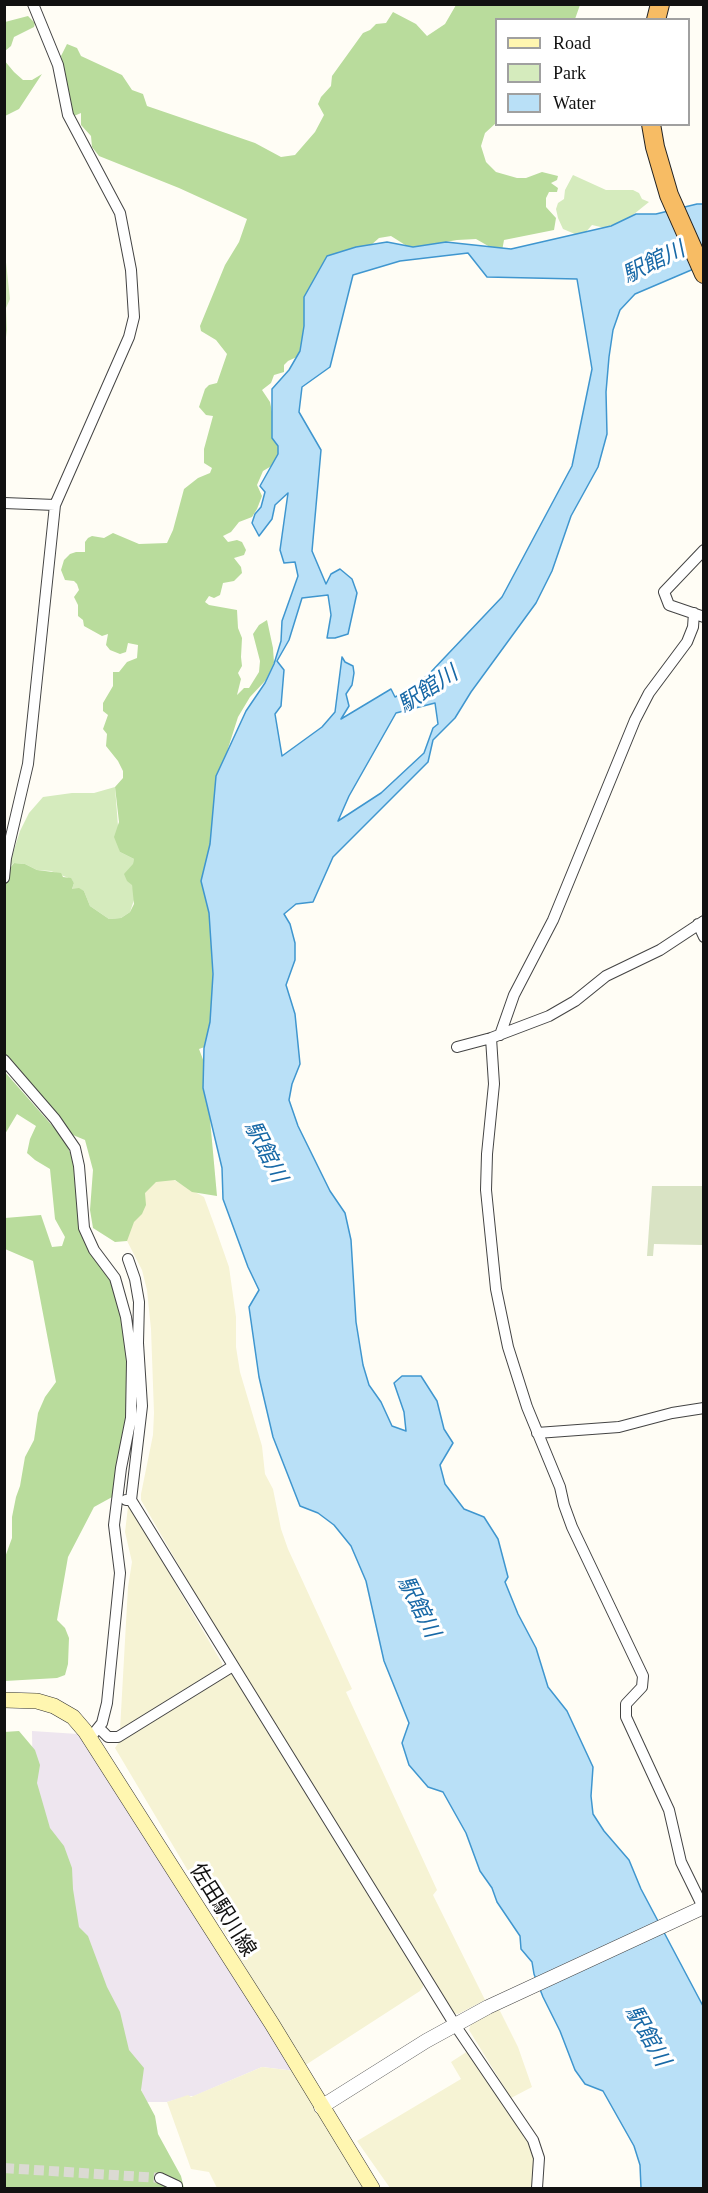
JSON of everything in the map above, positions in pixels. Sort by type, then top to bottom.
[{"type":"highway","points":[[651,126],[669,195],[704,274]]},
{"type":"main road","name":"佐田駅川線","points":[[4,1700],[37,1701],[54,1706],[94,1733],[372,2188]]},
{"type":"street","points":[[4,878],[8,836],[28,764],[55,505],[129,337],[134,317],[131,270],[120,213],[68,115],[58,66],[33,4]]},
{"type":"street","points":[[4,503],[55,505]]},
{"type":"street","points":[[321,2107],[455,2025],[702,1908],[681,1862],[669,1810],[626,1717],[626,1704],[642,1687],[644,1676],[572,1527],[560,1487],[537,1433],[508,1347],[496,1289],[490,1244],[486,1174],[496,1036],[559,906],[635,720],[649,693],[687,642],[699,615],[669,605],[664,592],[704,550]]},
{"type":"street","points":[[457,1047],[496,1036],[559,1011],[606,976],[660,950],[701,922],[704,937]]},
{"type":"street","points":[[4,1060],[55,1119],[75,1148],[79,1166],[84,1228],[94,1250],[114,1278],[123,1302],[132,1361],[133,1399],[114,1533],[120,1573],[107,1703],[105,1716],[94,1733],[118,1737],[233,1666]]},
{"type":"street","points":[[128,1259],[135,1279],[139,1302],[138,1343],[142,1388],[141,1426],[131,1500],[455,2025],[536,2145],[539,2158],[537,2188]]},
{"type":"street","points":[[537,1433],[619,1426],[704,1408]]},
{"type":"street","points":[[117,1500],[131,1500]]},
{"type":"street","points":[[160,2178],[177,2188]]},
{"type":"shaded area","points":[[167,1176],[204,1197],[229,1267],[240,1372],[262,1446],[265,1474],[273,1489],[281,1529],[352,1689],[346,1692],[437,1890],[433,1895],[485,2000],[458,2014],[453,2013],[222,1640],[141,1500],[153,1435],[151,1329],[147,1290],[142,1270],[124,1235],[143,1188]]},
{"type":"shaded area","points":[[128,1507],[133,1507],[222,1663],[222,1667],[120,1730],[128,1587],[132,1562],[125,1532]]},
{"type":"shaded area","points":[[226,1673],[233,1675],[423,1983],[420,1991],[304,2066],[115,1748],[119,1742]]},
{"type":"shaded area","points":[[32,1731],[78,1734],[86,1741],[295,2071],[262,2067],[194,2096],[167,2102],[146,2102],[103,1991],[60,1890],[33,1801]]},
{"type":"shaded area","points":[[499,2009],[518,2047],[532,2087],[511,2098],[469,2030],[471,2023]]},
{"type":"shaded area","points":[[471,2049],[535,2153],[532,2188],[390,2188],[357,2141],[461,2079],[451,2062]]},
{"type":"shaded area","points":[[262,2067],[295,2071],[366,2188],[217,2188],[209,2172],[191,2169],[167,2102],[188,2095],[191,2097]]},
{"type":"green space","points":[[456,5],[580,5],[575,18],[495,18],[495,124],[485,133],[481,146],[486,162],[496,172],[517,178],[526,178],[542,172],[558,176],[557,180],[551,183],[558,188],[557,192],[549,192],[546,198],[546,207],[556,218],[554,230],[504,240],[502,251],[476,239],[410,248],[391,236],[379,238],[370,246],[338,252],[326,266],[301,355],[288,361],[284,365],[284,372],[274,375],[271,383],[262,390],[270,402],[274,422],[284,442],[278,462],[263,471],[257,485],[262,496],[252,517],[239,522],[231,532],[223,536],[228,542],[237,540],[242,542],[246,550],[244,555],[234,558],[241,567],[242,573],[234,581],[223,583],[220,595],[214,598],[209,596],[205,602],[209,605],[237,610],[238,628],[242,638],[242,666],[238,673],[241,679],[237,695],[244,688],[249,688],[259,672],[260,661],[253,634],[259,625],[267,620],[274,663],[266,680],[250,697],[238,717],[224,761],[215,922],[211,944],[214,994],[213,1044],[199,1049],[207,1070],[217,1196],[192,1192],[175,1180],[156,1182],[145,1193],[146,1205],[142,1214],[134,1222],[127,1241],[115,1242],[93,1228],[90,1210],[93,1170],[85,1140],[73,1135],[5,1055],[4,876],[14,863],[25,864],[37,870],[61,873],[63,877],[71,878],[74,883],[72,889],[79,888],[84,891],[90,906],[109,919],[121,918],[130,912],[134,904],[132,885],[124,874],[133,864],[134,859],[120,852],[114,837],[119,822],[115,787],[123,778],[123,771],[106,746],[107,734],[103,729],[108,715],[103,711],[103,703],[113,686],[113,672],[119,672],[127,662],[137,658],[138,645],[128,643],[126,652],[120,654],[110,650],[106,645],[108,634],[102,636],[84,626],[83,620],[78,616],[78,605],[74,597],[79,590],[77,584],[74,581],[65,580],[61,570],[64,560],[70,554],[85,552],[85,542],[92,536],[104,538],[113,533],[139,544],[167,543],[173,530],[184,489],[198,478],[210,473],[212,468],[204,463],[204,449],[213,416],[206,415],[199,407],[205,389],[217,383],[227,354],[216,340],[201,331],[200,326],[225,265],[239,242],[247,219],[179,188],[99,156],[92,147],[91,136],[81,125],[81,113],[74,116],[70,114],[61,56],[67,44],[77,48],[81,56],[122,75],[132,90],[143,94],[147,106],[255,143],[281,157],[295,155],[315,132],[324,115],[318,104],[321,97],[331,86],[332,76],[363,33],[376,24],[386,23],[393,12],[416,24],[427,36],[445,24]]},
{"type":"green space","points":[[28,16],[35,23],[34,27],[14,37],[11,46],[5,51],[5,22]]},
{"type":"green space","points":[[4,60],[23,80],[32,80],[42,74],[19,109],[5,116]]},
{"type":"green space","points":[[573,175],[606,190],[633,190],[649,202],[629,218],[605,228],[592,225],[585,233],[575,234],[563,229],[556,209],[558,203],[564,199],[565,190]]},
{"type":"green space","points":[[5,253],[10,299],[6,308],[5,345]]},
{"type":"green space","points":[[115,787],[120,852],[134,859],[132,884],[135,897],[130,912],[121,918],[109,919],[90,906],[84,891],[72,889],[74,883],[71,879],[51,871],[37,870],[25,864],[14,863],[8,869],[20,831],[29,813],[43,797],[94,793]]},
{"type":"green space","points":[[4,1071],[64,1139],[73,1159],[78,1211],[108,1272],[123,1311],[131,1406],[114,1496],[94,1507],[68,1557],[57,1620],[65,1628],[69,1638],[68,1664],[65,1675],[57,1678],[5,1681],[4,1560],[12,1538],[12,1517],[25,1457],[34,1440],[38,1413],[45,1397],[56,1382],[33,1261],[5,1249],[5,1218],[41,1215],[52,1247],[62,1246],[65,1237],[55,1219],[50,1169],[27,1153],[36,1126],[17,1114],[5,1134]]},
{"type":"green space","points":[[652,1186],[703,1186],[703,1245],[654,1244],[653,1256],[647,1256]]},
{"type":"green space","points":[[19,1731],[35,1750],[40,1765],[37,1783],[50,1828],[64,1846],[72,1868],[79,1927],[88,1936],[107,1987],[120,2012],[129,2050],[144,2068],[141,2090],[155,2116],[158,2134],[181,2176],[184,2188],[5,2188],[4,1732]]},
{"type":"water","name":"駅館川","points":[[703,204],[703,265],[635,294],[620,310],[613,330],[609,357],[606,392],[607,434],[598,467],[571,516],[552,571],[536,603],[471,692],[455,718],[433,740],[428,762],[333,857],[313,902],[296,904],[284,914],[290,924],[295,943],[295,960],[286,985],[295,1014],[300,1064],[292,1084],[289,1100],[298,1126],[330,1191],[345,1213],[351,1240],[356,1322],[363,1365],[369,1385],[381,1402],[392,1426],[406,1431],[404,1412],[394,1383],[402,1376],[421,1376],[437,1401],[444,1429],[453,1443],[440,1465],[445,1484],[464,1509],[484,1517],[498,1539],[508,1577],[505,1582],[518,1614],[536,1648],[548,1687],[567,1711],[593,1767],[591,1796],[593,1814],[604,1831],[629,1860],[641,1889],[703,2006],[703,2188],[641,2188],[640,2165],[634,2146],[603,2091],[585,2084],[575,2070],[560,2031],[543,1997],[532,1962],[521,1949],[520,1936],[480,1871],[466,1833],[443,1792],[428,1787],[409,1765],[402,1743],[409,1723],[384,1661],[366,1581],[351,1546],[334,1525],[318,1513],[300,1506],[273,1437],[259,1377],[249,1307],[259,1290],[223,1199],[222,1168],[203,1088],[204,1048],[210,1022],[213,974],[209,913],[201,881],[210,844],[216,776],[246,711],[265,683],[274,664],[281,641],[282,621],[298,576],[295,562],[284,563],[280,550],[288,493],[275,505],[272,519],[259,536],[252,523],[261,507],[265,492],[260,486],[278,454],[278,446],[272,438],[272,389],[289,370],[300,351],[304,326],[304,297],[327,256],[356,247],[387,242],[413,247],[446,242],[511,249],[611,226],[636,214],[656,214]],"holes":[[[468,253],[487,277],[577,279],[592,369],[572,466],[502,597],[429,674],[409,690],[395,697],[391,689],[341,719],[349,706],[346,694],[352,685],[354,673],[353,666],[345,662],[342,657],[335,712],[322,727],[282,756],[275,714],[281,706],[284,670],[277,661],[289,640],[302,598],[328,595],[331,615],[327,638],[335,638],[348,634],[357,593],[352,579],[340,569],[331,574],[326,584],[312,551],[321,450],[299,412],[302,387],[330,367],[353,275],[400,261]],[[435,703],[438,724],[433,728],[424,753],[381,793],[338,821],[349,796],[396,713]]]},
{"type":"tunnel","points":[[4,2168],[160,2178]]}]
